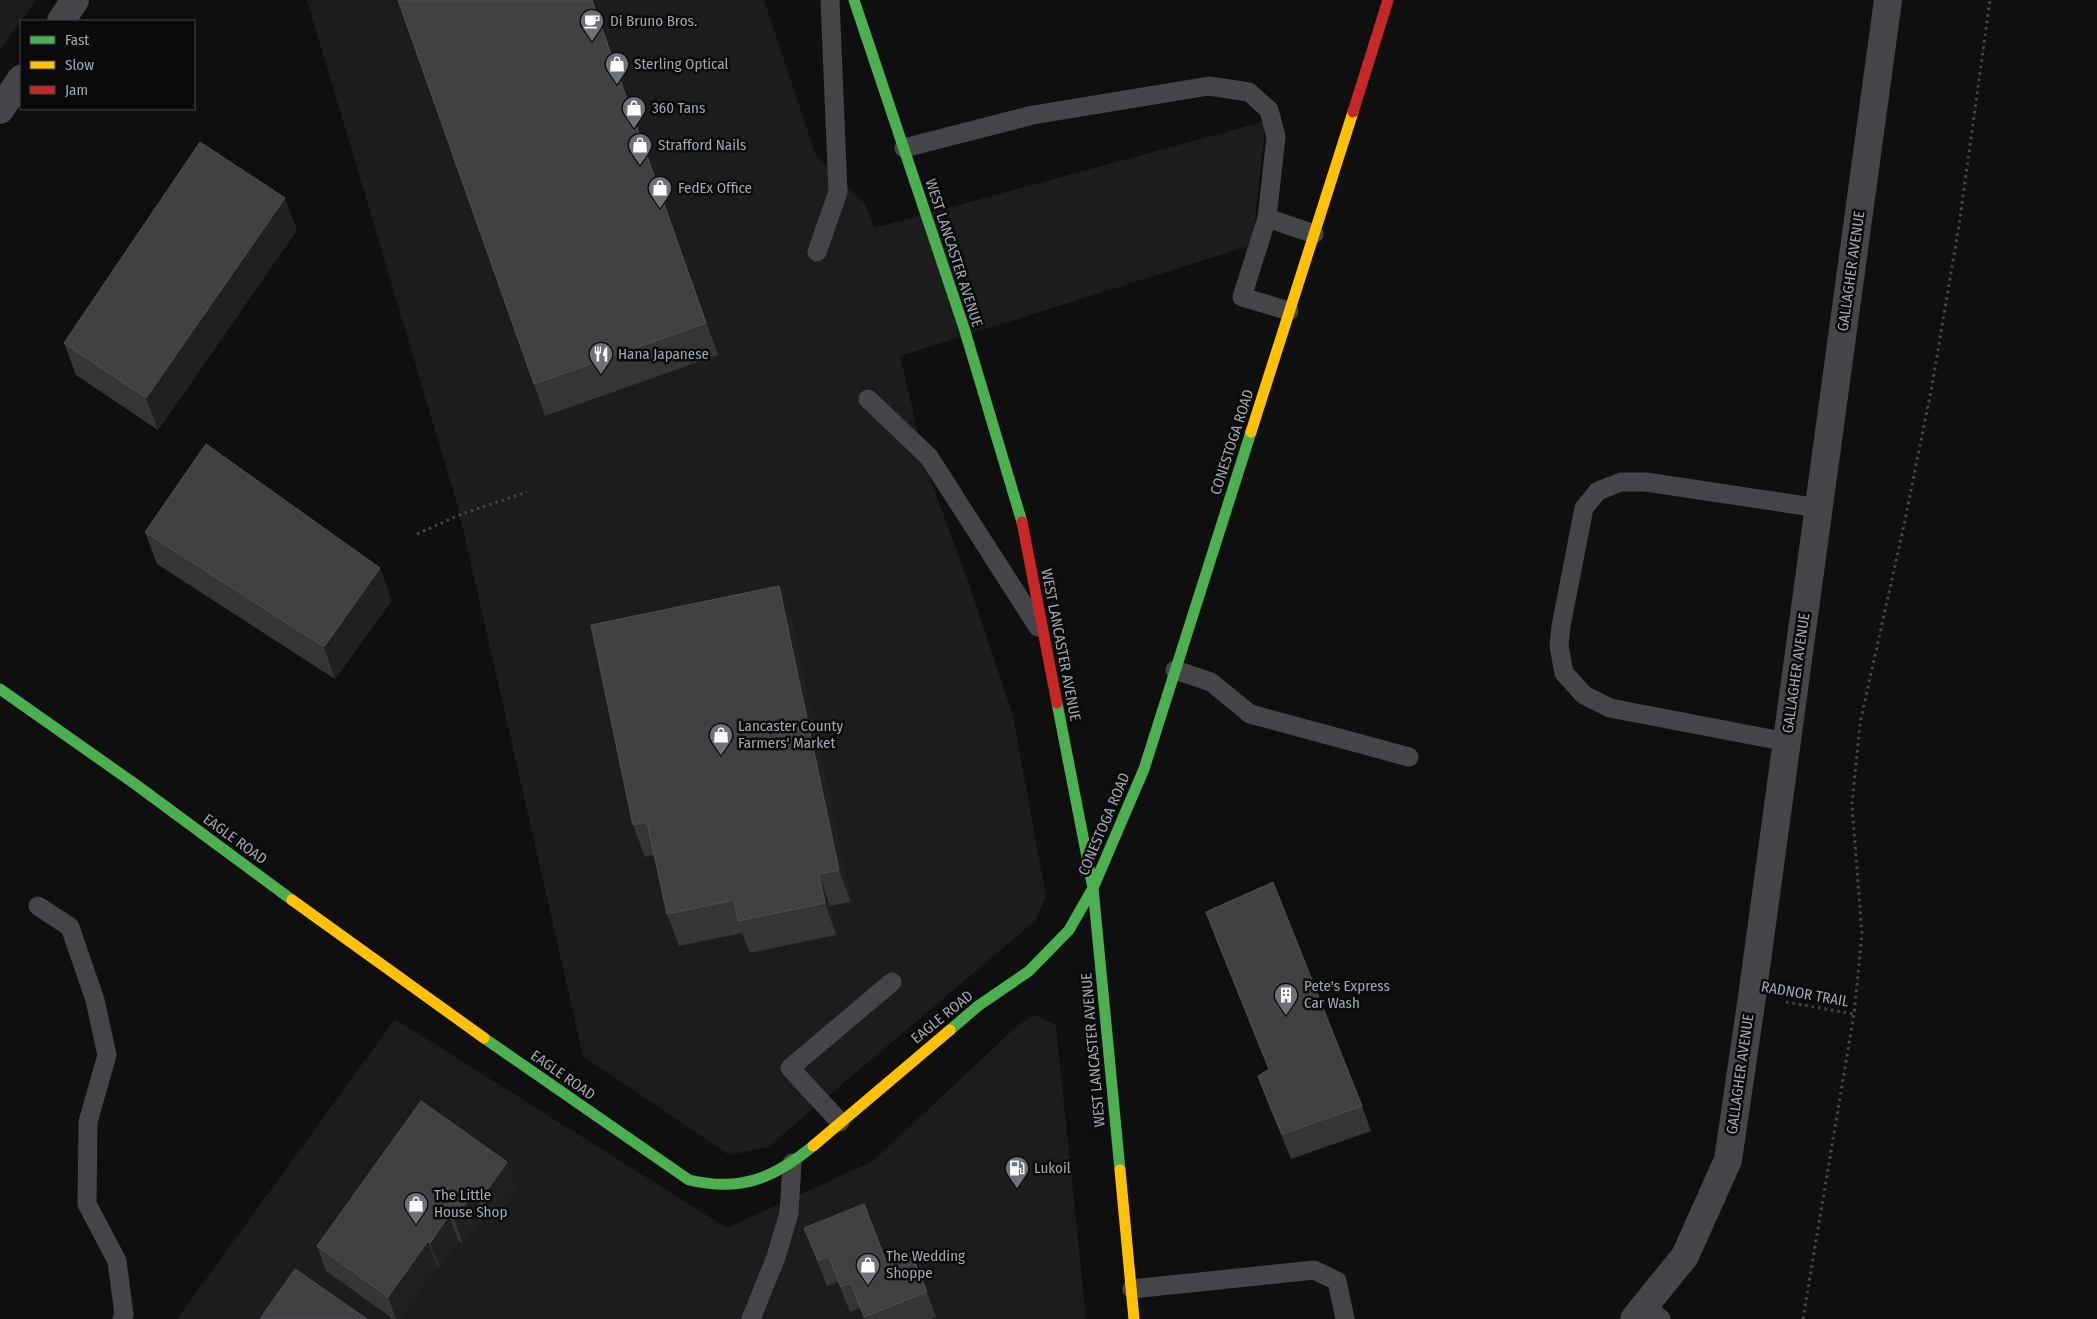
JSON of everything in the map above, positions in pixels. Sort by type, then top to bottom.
[{"type":"main road","name":"WEST LANCASTER AVENUE","points":[[854,0],[964,328],[1023,525],[1093,888],[1134,1319]]},
{"type":"main road","name":"CONESTOGA ROAD","points":[[1093,888],[1144,769],[1388,0]]},
{"type":"main road","name":"EAGLE ROAD","points":[[0,689],[135,784],[437,1006],[689,1180],[712,1186],[736,1186],[759,1179],[792,1163],[978,1006],[1029,971],[1069,930],[1093,888]]},
{"type":"street","points":[[61,20],[75,0]]},
{"type":"street","name":"GALLAGHER AVENUE","points":[[1647,1314],[1685,1256],[1728,1160],[1888,0]]},
{"type":"lane","points":[[817,252],[838,192],[830,0]]},
{"type":"lane","points":[[904,148],[1033,115],[1209,86],[1234,88],[1249,92],[1269,110],[1276,137],[1267,218],[1242,297],[1289,311]]},
{"type":"lane","points":[[1267,218],[1314,234]]},
{"type":"lane","points":[[868,399],[929,457],[1044,637]]},
{"type":"lane","points":[[1787,742],[1610,708],[1584,696],[1564,672],[1559,646],[1561,626],[1584,508],[1598,491],[1621,482],[1646,482],[1819,508]]},
{"type":"lane","points":[[1176,670],[1211,682],[1250,714],[1409,756]]},
{"type":"lane","points":[[38,906],[70,926],[95,1000],[107,1055],[88,1122],[87,1204],[117,1261],[124,1315],[122,1319]]},
{"type":"lane","points":[[840,1122],[790,1068],[892,982]]},
{"type":"lane","points":[[751,1319],[776,1257],[788,1213],[792,1163]]},
{"type":"lane","points":[[1132,1289],[1314,1270],[1337,1281],[1345,1319]]},
{"type":"path","points":[[1803,1319],[1854,1014],[1862,934],[1852,805],[1860,723],[1904,525],[1932,386],[1959,224],[1990,0]]},
{"type":"path","points":[[417,534],[459,515],[527,492]]},
{"type":"path","name":"RADNOR TRAIL","points":[[1752,996],[1854,1014]]},
{"type":"shaded area","points":[[0,0],[36,0],[20,20],[0,51]]},
{"type":"shaded area","points":[[307,0],[764,0],[816,156],[866,205],[874,228],[1266,121],[1252,245],[900,356],[926,467],[969,584],[1013,716],[1046,896],[1036,920],[768,1147],[729,1155],[583,1056],[458,507]]},
{"type":"shaded area","points":[[1034,1015],[1056,1025],[1086,1319],[177,1319],[395,1019],[727,1228],[873,1161],[1018,1025]]},
{"type":"building","points":[[398,0],[592,0],[706,323],[534,384]]},
{"type":"building","points":[[200,142],[285,198],[146,398],[64,343]]},
{"type":"building","points":[[206,444],[380,568],[324,647],[145,532]]},
{"type":"building","name":"Lancaster County Farmers' Market","points":[[779,586],[839,870],[819,874],[825,903],[738,921],[734,900],[667,914],[647,822],[633,825],[591,625]]},
{"type":"building","name":"Pete's Express Car Wash","points":[[1273,882],[1362,1106],[1282,1134],[1258,1076],[1269,1069],[1206,912]]},
{"type":"building","points":[[421,1101],[507,1162],[483,1196],[475,1191],[454,1219],[449,1215],[388,1297],[317,1246]]},
{"type":"building","points":[[864,1204],[886,1261],[911,1252],[927,1292],[864,1317],[851,1283],[841,1287],[829,1257],[818,1261],[804,1228]]},
{"type":"building","points":[[295,1269],[367,1319],[260,1319]]},
{"type":"traffic: fast","points":[[854,0],[964,328],[1022,522]]},
{"type":"traffic: fast","points":[[950,1030],[978,1006],[1029,971],[1069,930],[1093,888],[1144,769],[1251,432]]},
{"type":"traffic: fast","points":[[0,689],[135,784],[292,900]]},
{"type":"traffic: fast","points":[[1057,703],[1093,888],[1120,1170]]},
{"type":"traffic: fast","points":[[484,1038],[689,1180],[724,1184],[755,1180],[784,1167],[813,1146]]},
{"type":"traffic: slow","points":[[1251,432],[1353,112]]},
{"type":"traffic: slow","points":[[292,900],[484,1038]]},
{"type":"traffic: slow","points":[[813,1146],[950,1030]]},
{"type":"traffic: slow","points":[[1120,1170],[1134,1319]]},
{"type":"traffic: jam","points":[[1353,112],[1388,0]]},
{"type":"traffic: jam","points":[[1022,522],[1057,703]]},
{"type":"place","name":"Di Bruno Bros.","points":[[592,42]]},
{"type":"place","name":"Sterling Optical","points":[[617,85]]},
{"type":"place","name":"360 Tans","points":[[634,129]]},
{"type":"place","name":"Strafford Nails","points":[[640,166]]},
{"type":"place","name":"FedEx Office","points":[[660,209]]},
{"type":"place","name":"Hana Japanese","points":[[601,375]]},
{"type":"place","name":"Lancaster County Farmers' Market","points":[[721,756]]},
{"type":"place","name":"Pete's Express Car Wash","points":[[1286,1016]]},
{"type":"place","name":"Lukoil","points":[[1017,1189]]},
{"type":"place","name":"The Little House Shop","points":[[416,1225]]},
{"type":"place","name":"The Wedding Shoppe","points":[[868,1286]]}]
